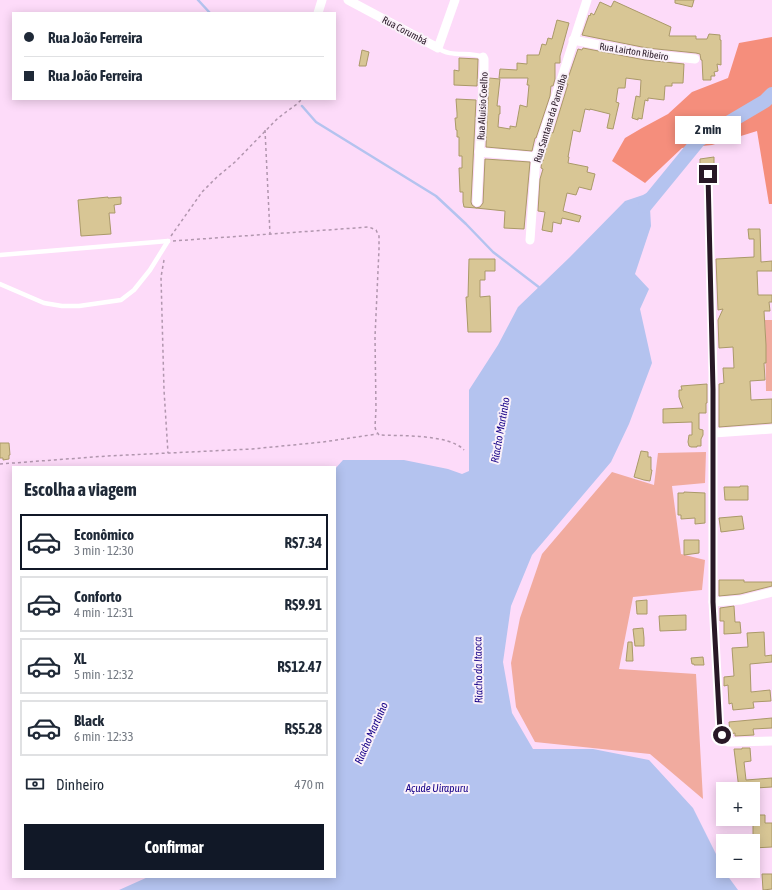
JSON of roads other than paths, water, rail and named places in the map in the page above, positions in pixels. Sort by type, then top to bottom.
[{"type":"street","points":[[318,12],[322,0]]},
{"type":"street","name":"Rua Corumbá","points":[[348,0],[438,48],[454,0]]},
{"type":"street","name":"Rua Santana da Parnaíba","points":[[530,240],[536,157],[587,0]]},
{"type":"street","name":"Rua Lairton Ribeiro","points":[[573,40],[646,54],[696,59]]},
{"type":"street","name":"Rua Aluisio Coelho","points":[[477,202],[484,68],[483,58]]},
{"type":"street","points":[[479,152],[536,157]]},
{"type":"street","points":[[708,174],[714,433],[713,602],[720,731],[725,741],[728,742],[772,741]]},
{"type":"street","points":[[714,433],[772,429]]},
{"type":"street","points":[[713,602],[741,600],[772,592]]},
{"type":"lane","name":"Rua Aluisio Coelho","points":[[438,48],[443,52],[478,56],[483,58]]},
{"type":"lane","points":[[0,256],[168,241],[150,270],[134,290],[121,300],[79,306],[62,306],[44,303],[0,284]]},
{"type":"water","name":"Açude Uirapuru","points":[[659,186],[650,208],[651,226],[635,274],[649,289],[640,309],[652,363],[629,424],[611,462],[532,555],[511,606],[503,662],[512,713],[533,749],[593,749],[649,760],[693,808],[716,854],[716,878],[729,878],[738,890],[119,890],[146,878],[336,878],[336,468],[343,460],[404,460],[448,469],[462,474],[469,471],[469,390],[498,345],[518,307],[625,201],[643,195]]},
{"type":"waterway","points":[[198,0],[209,12]]},
{"type":"waterway","name":"Riacho Martinho","points":[[645,206],[699,140],[765,101],[772,94]]},
{"type":"waterway","points":[[302,106],[316,122],[436,196],[493,252],[540,288]]},
{"type":"water label","name":"Riacho da Itaoca","points":[[478,670]]}]
